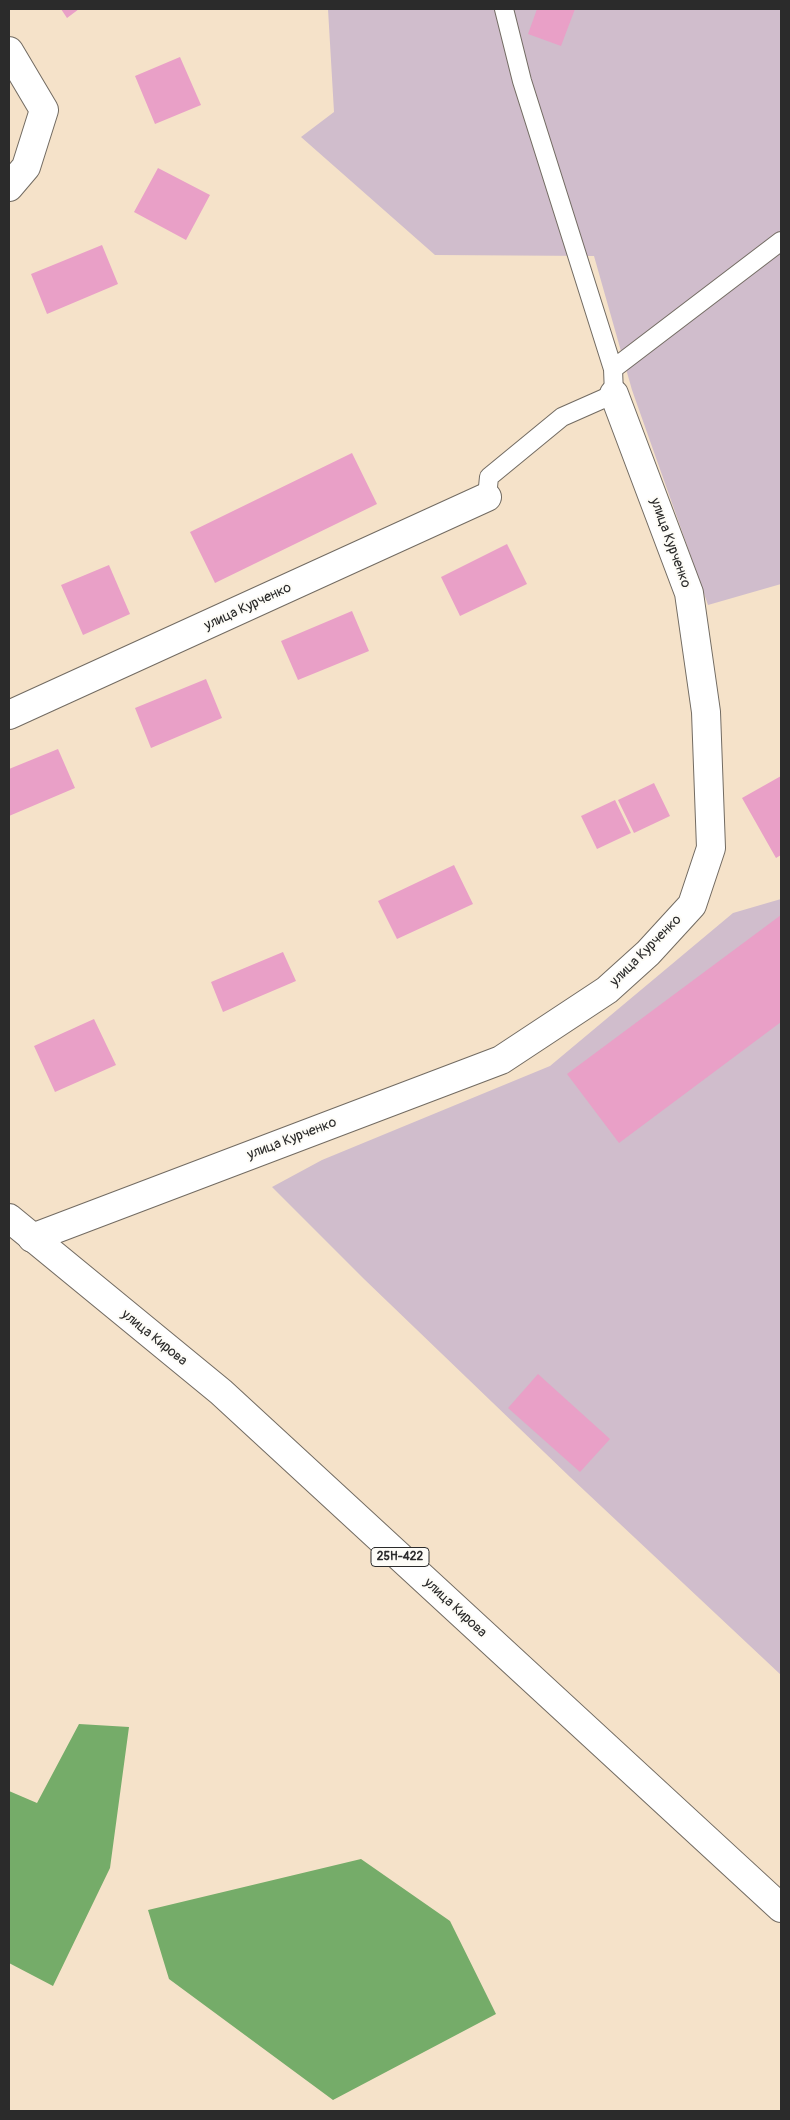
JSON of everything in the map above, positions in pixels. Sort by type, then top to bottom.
[{"type":"street","points":[[9,51],[44,110],[26,167],[9,187]]},
{"type":"street","name":"улица Курченко","points":[[32,1238],[501,1060],[607,990],[648,953],[692,905],[711,848],[706,712],[689,593],[614,382]]},
{"type":"street","name":"улица Курченко","points":[[9,716],[487,498]]},
{"type":"street","name":"улица Кирова","points":[[9,1218],[221,1392],[781,1908]]},
{"type":"lane","points":[[504,9],[522,81],[614,382]]},
{"type":"lane","points":[[487,498],[489,477],[562,417],[614,382],[781,241]]},
{"type":"shaded area","points":[[328,9],[781,9],[781,584],[708,605],[632,390],[594,256],[435,255],[301,137],[334,112]]},
{"type":"shaded area","points":[[781,899],[781,1675],[570,1477],[364,1279],[272,1187],[322,1160],[550,1066],[733,913]]},
{"type":"green space","points":[[79,1724],[129,1727],[110,1868],[53,1986],[9,1963],[9,1791],[37,1803]]},
{"type":"green space","points":[[361,1859],[450,1921],[496,2014],[333,2100],[169,1979],[148,1910]]},
{"type":"building","points":[[61,9],[79,9],[67,18]]},
{"type":"building","points":[[537,9],[575,9],[561,46],[528,34]]},
{"type":"building","points":[[180,57],[201,105],[155,124],[135,76]]},
{"type":"building","points":[[158,168],[210,195],[186,240],[134,212]]},
{"type":"building","points":[[102,245],[118,284],[47,314],[31,274]]},
{"type":"building","points":[[352,453],[377,504],[215,583],[190,532]]},
{"type":"building","points":[[507,544],[527,584],[460,616],[441,577]]},
{"type":"building","points":[[109,565],[130,614],[83,635],[61,585]]},
{"type":"building","points":[[352,611],[369,651],[298,680],[281,641]]},
{"type":"building","points":[[206,679],[222,718],[151,748],[135,708]]},
{"type":"building","points":[[58,749],[75,788],[9,816],[9,769]]},
{"type":"building","points":[[781,776],[781,855],[776,858],[742,798]]},
{"type":"building","points":[[654,783],[670,816],[634,833],[618,800]]},
{"type":"building","points":[[615,800],[631,833],[597,849],[581,816]]},
{"type":"building","points":[[454,865],[473,904],[397,939],[378,901]]},
{"type":"building","points":[[781,915],[781,1022],[619,1143],[567,1074]]},
{"type":"building","points":[[283,952],[296,981],[223,1012],[211,982]]},
{"type":"building","points":[[94,1019],[116,1065],[55,1092],[34,1046]]},
{"type":"building","points":[[538,1374],[610,1439],[580,1472],[508,1408]]}]
